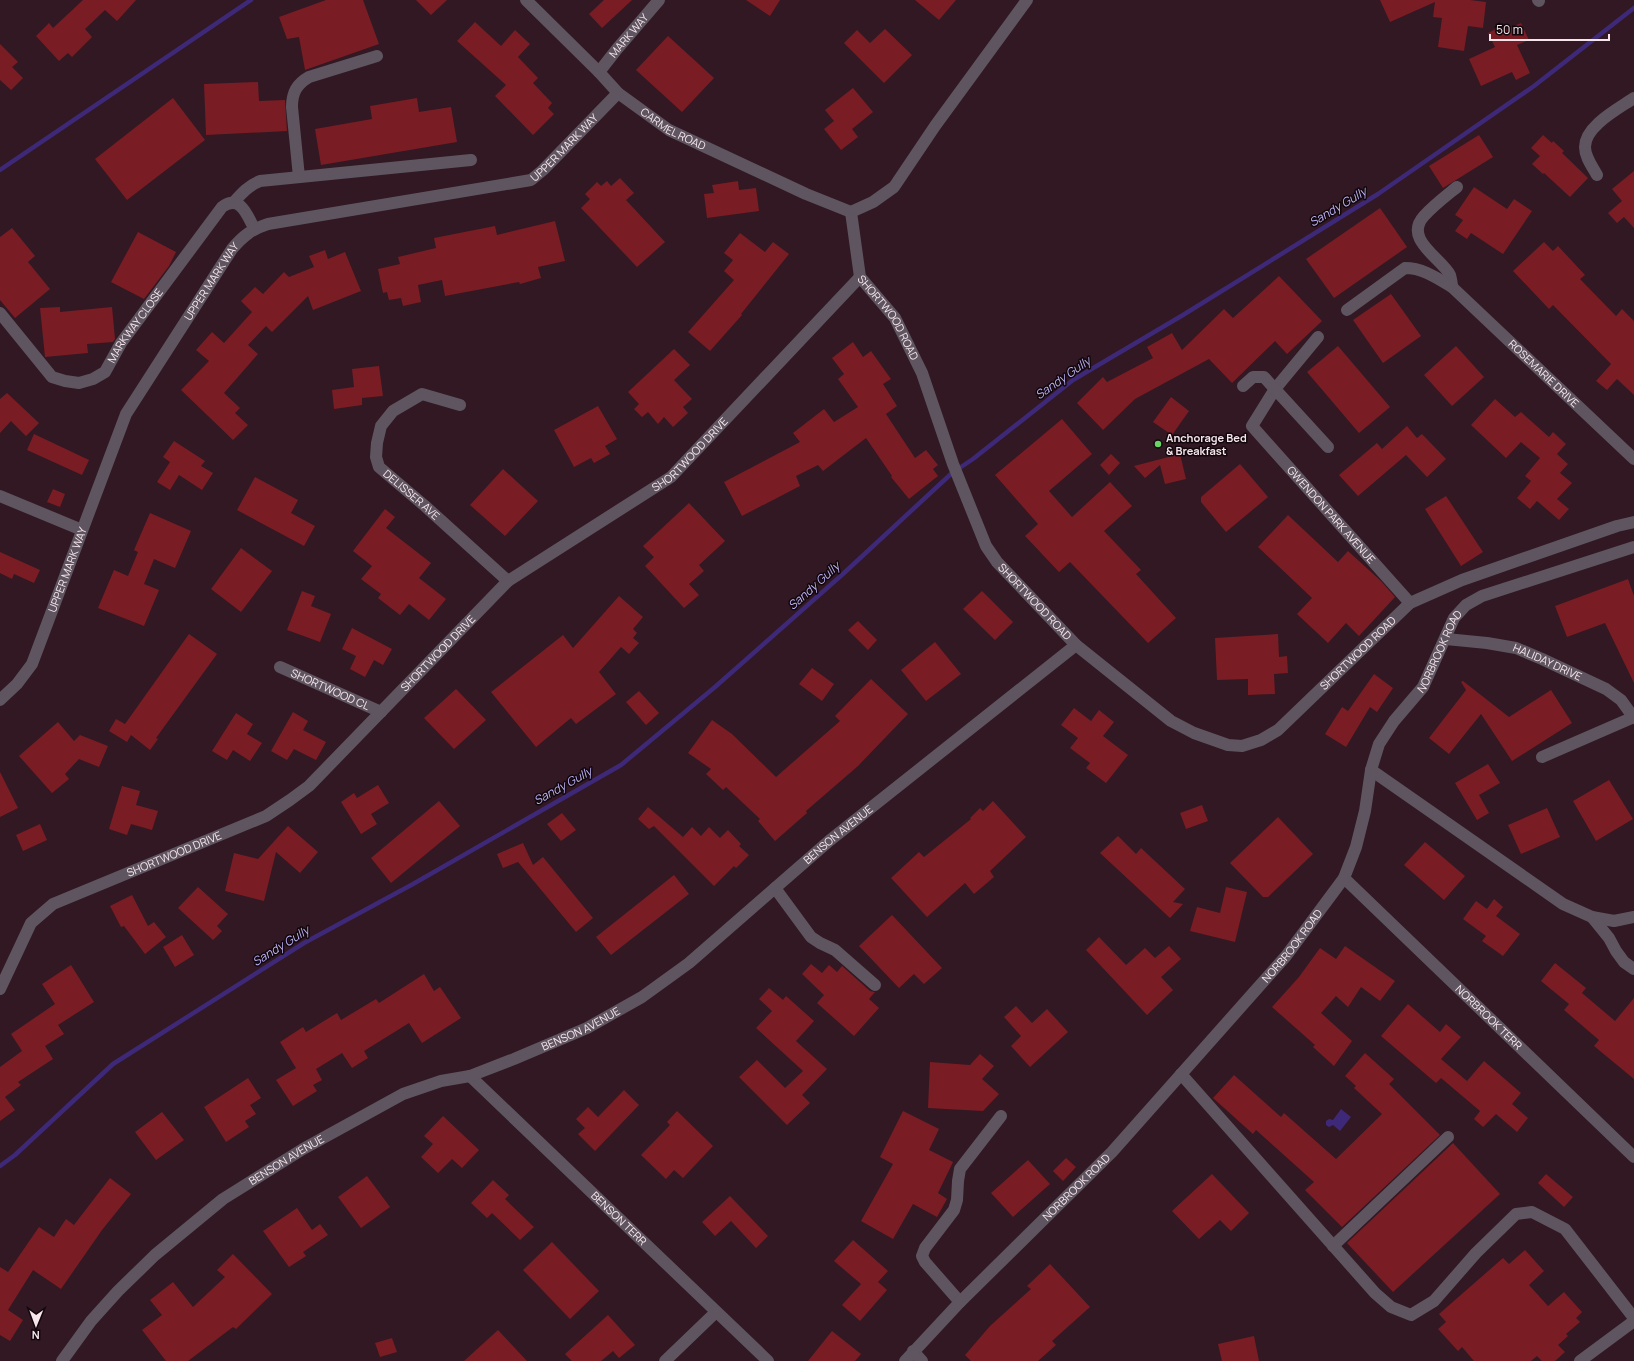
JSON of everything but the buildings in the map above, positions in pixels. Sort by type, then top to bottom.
[{"type":"street","name":"CARMEL ROAD","points":[[526,0],[599,72],[618,93],[669,130],[806,194],[851,212]]},
{"type":"street","name":"MARK WAY","points":[[599,72],[659,0]]},
{"type":"street","points":[[851,212],[873,202],[894,187],[935,126],[1027,0]]},
{"type":"street","points":[[299,177],[292,107],[292,98],[295,89],[309,76],[377,56]]},
{"type":"street","name":"UPPER MARK WAY","points":[[0,700],[17,684],[32,664],[126,414],[232,249],[242,237],[254,228],[268,224],[530,180],[543,170],[618,93]]},
{"type":"street","points":[[1597,175],[1587,158],[1585,147],[1586,137],[1594,126],[1634,98]]},
{"type":"street","name":"MARKWAY CLOSE","points":[[0,313],[52,377],[65,381],[79,382],[93,379],[105,372],[121,343],[222,206],[233,202],[251,185],[260,182],[299,177],[471,160]]},
{"type":"street","points":[[1452,287],[1450,276],[1442,265],[1424,248],[1419,237],[1419,227],[1423,217],[1457,187]]},
{"type":"street","points":[[233,202],[244,208],[254,228]]},
{"type":"street","name":"SHORTWOOD ROAD","points":[[851,212],[860,277],[895,318],[922,373],[953,464],[986,546],[997,562],[1076,645],[1171,721],[1214,741],[1228,745],[1242,746],[1261,740],[1278,730],[1410,603],[1462,580],[1617,526],[1634,522]]},
{"type":"street","points":[[1347,310],[1405,268],[1423,270],[1452,287]]},
{"type":"street","name":"SHORTWOOD DRIVE","points":[[0,989],[31,923],[53,904],[266,816],[308,786],[508,581],[671,477],[860,277]]},
{"type":"street","name":"ROSEMARIE DRIVE","points":[[1452,287],[1634,459]]},
{"type":"street","points":[[1275,389],[1318,338]]},
{"type":"street","points":[[1243,386],[1253,377],[1264,377],[1328,447]]},
{"type":"street","name":"GWENDON PARK AVENUE","points":[[1275,389],[1252,426],[1410,603]]},
{"type":"street","name":"DELISSER AVE","points":[[460,406],[422,394],[393,411],[381,426],[376,443],[376,457],[379,467],[425,506],[508,581]]},
{"type":"street","points":[[0,496],[82,530]]},
{"type":"street","name":"NORBROOK ROAD","points":[[905,1361],[960,1302],[1112,1152],[1286,956],[1344,878],[1356,847],[1366,811],[1371,770],[1380,744],[1394,721],[1423,687],[1446,639],[1454,618],[1466,605],[1482,596],[1634,547]]},
{"type":"street","name":"HALIDAY DRIVE","points":[[1446,639],[1487,643],[1516,648],[1536,656],[1606,689],[1621,700],[1634,718]]},
{"type":"street","name":"BENSON AVENUE","points":[[62,1361],[91,1321],[118,1291],[155,1255],[223,1198],[303,1149],[403,1094],[441,1081],[470,1076],[587,1028],[642,997],[689,963],[829,841],[1076,645]]},
{"type":"street","name":"SHORTWOOD CL","points":[[280,667],[381,712]]},
{"type":"street","points":[[1542,758],[1634,718]]},
{"type":"street","points":[[1371,770],[1564,904],[1592,917],[1614,921],[1634,917]]},
{"type":"street","name":"NORBROOK TERR","points":[[1344,878],[1634,1157]]},
{"type":"street","points":[[775,888],[811,937],[835,950],[874,986]]},
{"type":"street","points":[[1592,917],[1609,938],[1624,962],[1634,969]]},
{"type":"street","points":[[1181,1074],[1332,1246],[1375,1293],[1391,1307],[1411,1315],[1434,1301],[1476,1253],[1516,1214],[1532,1212],[1565,1229],[1634,1318]]},
{"type":"street","name":"BENSON TERR","points":[[470,1076],[768,1361]]},
{"type":"street","points":[[960,1302],[925,1262],[922,1256],[925,1248],[954,1210],[957,1200],[960,1169],[1001,1116]]},
{"type":"street","points":[[1332,1246],[1448,1138]]},
{"type":"street","points":[[665,1361],[716,1312]]},
{"type":"street","points":[[1580,1361],[1634,1321]]},
{"type":"street","points":[[913,1351],[922,1361]]},
{"type":"shaded area","points":[[1341,1109],[1351,1117],[1340,1131],[1333,1125],[1329,1127],[1326,1125],[1326,1121],[1329,1119],[1333,1120]]},
{"type":"waterway","points":[[0,170],[251,0]]},
{"type":"waterway","name":"Sandy Gully","points":[[0,1166],[15,1155],[113,1064],[304,943],[413,884],[621,765],[715,687],[844,573],[952,473],[973,459],[1073,380],[1183,315],[1378,194],[1534,86],[1634,8]]},
{"type":"place","name":"Anchorage Bed & Breakfast","points":[[1158,444]]}]
